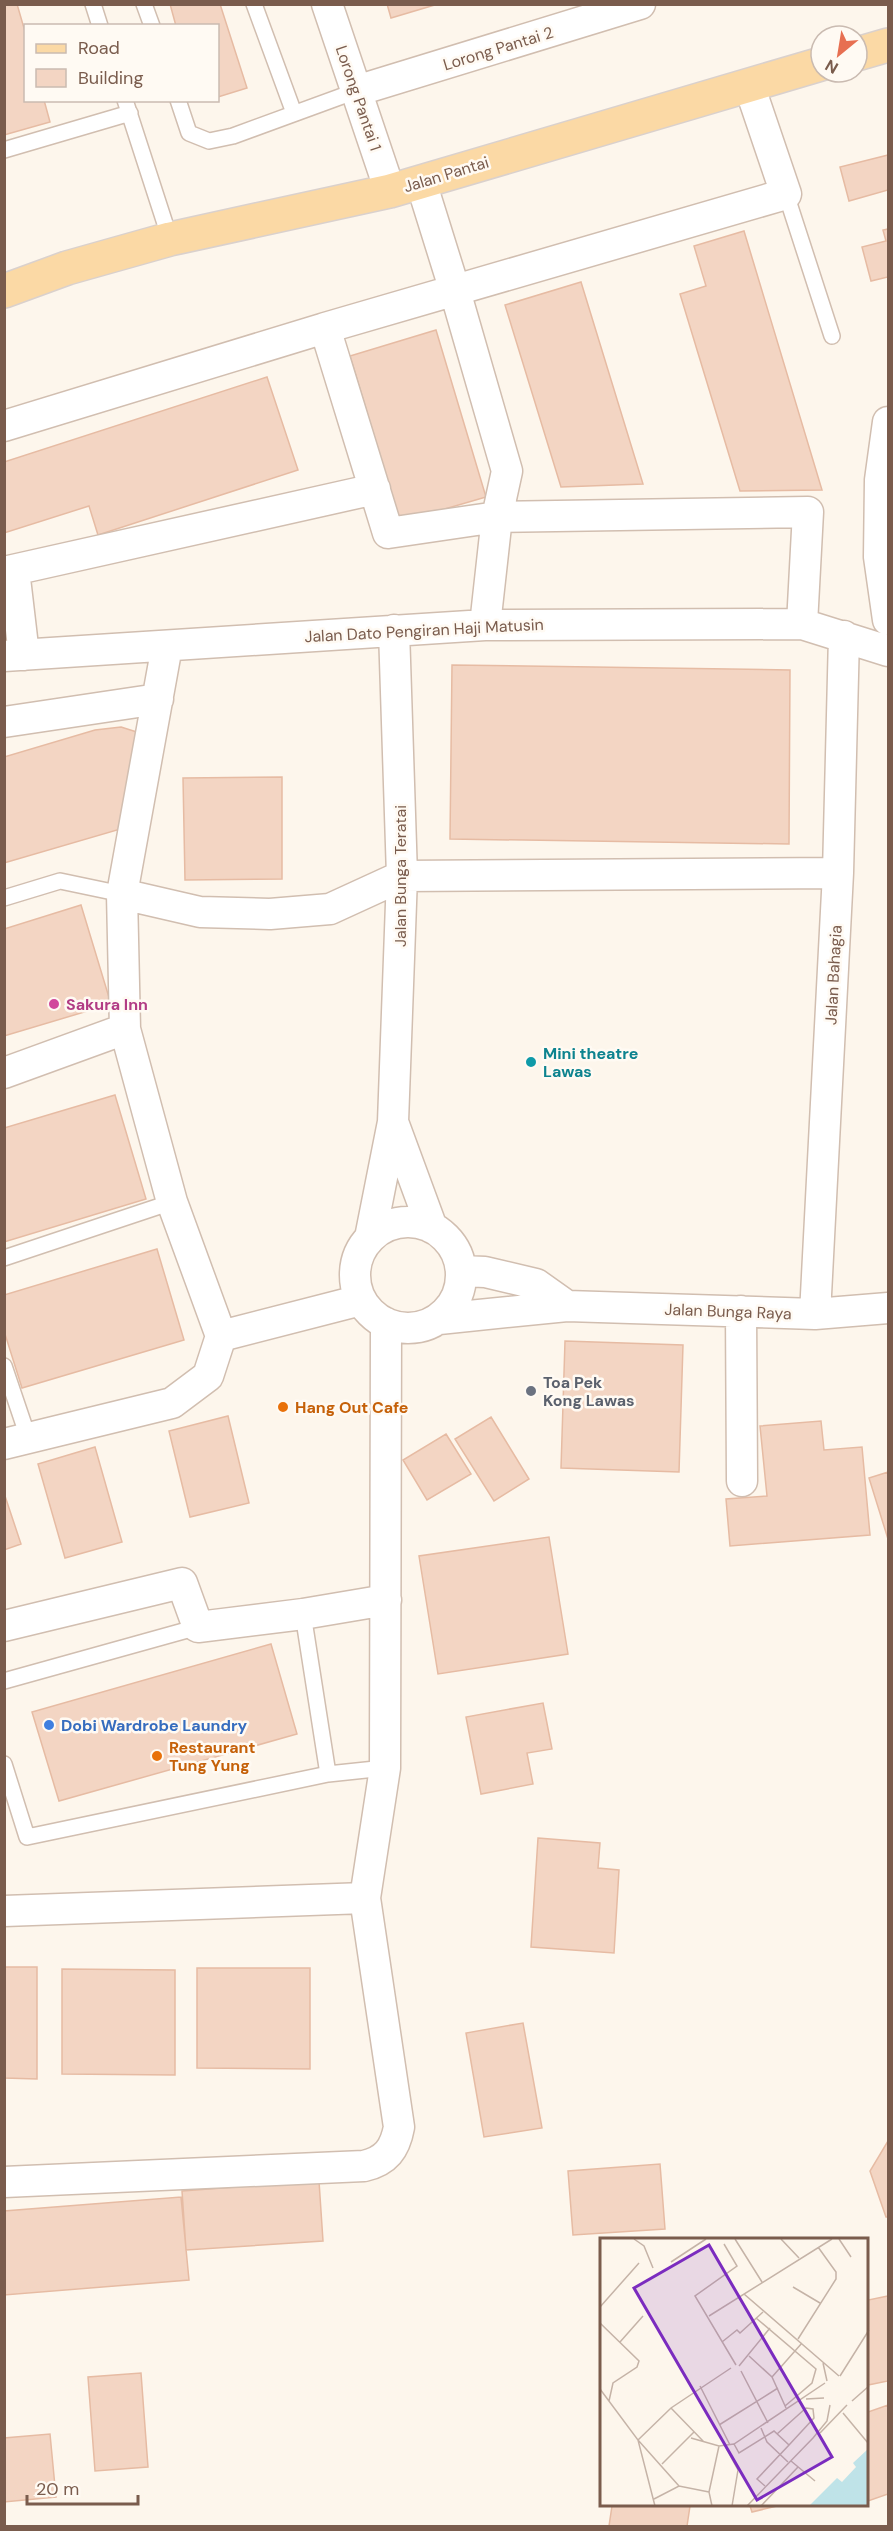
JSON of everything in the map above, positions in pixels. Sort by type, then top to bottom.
[{"type":"main road","points":[[869,51],[888,45]]},
{"type":"main road","name":"Jalan Pantai","points":[[4,291],[67,268],[170,239],[390,191],[809,68]]},
{"type":"main road","name":"Jalan Pantai","points":[[4,277],[67,268]]},
{"type":"street","name":"Lorong Pantai 1","points":[[327,4],[390,191]]},
{"type":"street","name":"Lorong Pantai 2","points":[[356,90],[640,4]]},
{"type":"street","points":[[4,426],[325,328],[786,194],[749,85]]},
{"type":"street","points":[[421,182],[507,471],[497,517],[485,625]]},
{"type":"street","points":[[325,328],[388,533],[497,517],[808,512],[802,624]]},
{"type":"street","points":[[888,422],[880,480],[879,557],[888,620]]},
{"type":"street","points":[[14,655],[9,571],[375,489]]},
{"type":"street","name":"Jalan Dato Pengiran Haji Matusin","points":[[14,655],[485,625],[802,624],[888,651]]},
{"type":"street","name":"Jalan Bunga Teratai","points":[[393,1122],[402,876],[394,630]]},
{"type":"street","name":"Jalan Bahagia","points":[[815,1314],[838,873],[844,636]]},
{"type":"street","points":[[16,1441],[172,1403],[208,1376],[221,1336],[171,1203],[125,1029],[122,894],[167,646]]},
{"type":"street","points":[[4,722],[158,699]]},
{"type":"street","points":[[122,894],[200,912],[270,914],[330,909],[402,876],[838,873]]},
{"type":"street","points":[[4,1073],[125,1029]]},
{"type":"street","points":[[393,1122],[432,1228]]},
{"type":"street","points":[[370,1238],[393,1122]]},
{"type":"street","points":[[399,1222],[416,1223],[432,1228],[447,1238],[457,1254],[461,1271],[459,1289],[452,1306],[439,1319],[422,1326],[404,1328],[386,1323],[372,1314],[362,1300],[356,1285],[355,1268],[360,1252],[370,1238],[383,1228],[399,1222]]},
{"type":"street","points":[[461,1271],[485,1272],[536,1284],[567,1306]]},
{"type":"street","points":[[221,1336],[362,1300]]},
{"type":"street","name":"Jalan Bunga Raya","points":[[439,1319],[567,1306],[815,1314],[888,1308]]},
{"type":"street","points":[[741,1311],[742,1481]]},
{"type":"street","points":[[4,2182],[364,2166],[376,2163],[388,2155],[396,2144],[399,2127],[365,1898],[385,1768],[386,1323]]},
{"type":"street","points":[[4,1626],[182,1583],[198,1627],[303,1614],[386,1600]]},
{"type":"street","points":[[4,1911],[365,1898]]},
{"type":"lane","points":[[93,4],[99,24]]},
{"type":"lane","points":[[144,4],[151,24]]},
{"type":"lane","points":[[254,4],[294,113]]},
{"type":"lane","points":[[179,102],[189,133],[209,141],[233,136],[356,90]]},
{"type":"lane","points":[[4,150],[127,107],[170,239]]},
{"type":"lane","points":[[786,194],[832,336]]},
{"type":"lane","points":[[4,898],[60,881],[122,894]]},
{"type":"lane","points":[[4,1258],[171,1203]]},
{"type":"lane","points":[[4,1366],[16,1441]]},
{"type":"lane","points":[[303,1614],[328,1774]]},
{"type":"lane","points":[[4,1681],[198,1627]]},
{"type":"lane","points":[[4,1764],[27,1837],[328,1774],[385,1768]]},
{"type":"building","points":[[4,4],[17,4],[24,28],[24,102],[45,102],[50,122],[4,135]]},
{"type":"building","points":[[170,4],[220,4],[247,88],[219,97],[219,24],[175,24]]},
{"type":"building","points":[[387,4],[438,4],[391,18]]},
{"type":"building","points":[[888,155],[888,190],[849,201],[840,167]]},
{"type":"building","points":[[888,229],[888,277],[871,281],[862,247],[886,241],[883,230]]},
{"type":"building","points":[[744,231],[822,490],[740,491],[680,294],[706,286],[694,246]]},
{"type":"building","points":[[581,282],[643,484],[561,487],[505,305]]},
{"type":"building","points":[[436,330],[486,497],[400,522],[350,356]]},
{"type":"building","points":[[267,377],[298,470],[98,535],[89,506],[4,533],[4,462]]},
{"type":"building","points":[[452,665],[790,670],[789,844],[450,839]]},
{"type":"building","points":[[121,727],[140,733],[124,828],[4,863],[4,757],[95,730]]},
{"type":"building","points":[[282,777],[282,879],[185,880],[183,778]]},
{"type":"building","points":[[81,905],[111,1004],[4,1036],[4,929]]},
{"type":"building","points":[[115,1095],[146,1199],[4,1242],[4,1128]]},
{"type":"building","points":[[157,1249],[184,1340],[22,1388],[4,1331],[4,1295]]},
{"type":"building","points":[[565,1341],[683,1345],[679,1472],[561,1468]]},
{"type":"building","points":[[228,1416],[249,1503],[190,1517],[169,1431]]},
{"type":"building","points":[[491,1417],[529,1479],[494,1501],[455,1439]]},
{"type":"building","points":[[821,1421],[824,1450],[862,1447],[870,1535],[730,1546],[726,1499],[767,1496],[760,1426]]},
{"type":"building","points":[[446,1434],[471,1474],[427,1500],[403,1460]]},
{"type":"building","points":[[95,1447],[122,1542],[65,1558],[38,1464]]},
{"type":"building","points":[[888,1472],[888,1539],[869,1478]]},
{"type":"building","points":[[4,1493],[21,1544],[4,1550]]},
{"type":"building","points":[[549,1537],[568,1654],[438,1674],[419,1556]]},
{"type":"building","points":[[271,1644],[297,1734],[59,1801],[32,1712]]},
{"type":"building","points":[[543,1703],[552,1749],[527,1753],[533,1784],[481,1794],[466,1717]]},
{"type":"building","points":[[538,1838],[600,1843],[598,1868],[619,1870],[614,1953],[531,1947]]},
{"type":"building","points":[[4,1967],[37,1967],[37,2079],[4,2078]]},
{"type":"building","points":[[197,1968],[310,1968],[310,2069],[197,2068]]},
{"type":"building","points":[[62,1969],[175,1970],[175,2075],[62,2074]]},
{"type":"building","points":[[523,2023],[542,2128],[484,2137],[466,2033]]},
{"type":"building","points":[[888,2141],[888,2217],[886,2217],[870,2171]]},
{"type":"building","points":[[660,2164],[665,2229],[573,2235],[568,2171]]},
{"type":"building","points":[[319,2181],[323,2241],[186,2250],[182,2191]]},
{"type":"building","points":[[181,2197],[189,2280],[4,2295],[4,2211]]},
{"type":"building","points":[[888,2296],[888,2381],[869,2385],[869,2300]]},
{"type":"building","points":[[141,2373],[148,2467],[95,2471],[88,2377]]},
{"type":"building","points":[[888,2405],[888,2494],[869,2501],[869,2412]]},
{"type":"building","points":[[50,2434],[56,2497],[4,2502],[4,2438]]},
{"type":"building","points":[[612,2507],[690,2507],[687,2526],[609,2526]]},
{"type":"building","points":[[750,2507],[773,2507],[752,2512]]},
{"type":"place","name":"Sakura Inn","points":[[54,1004]]},
{"type":"place","name":"Mini theatre Lawas","points":[[531,1062]]},
{"type":"place","name":"Toa Pek Kong Lawas","points":[[531,1391]]},
{"type":"place","name":"Hang Out Cafe","points":[[283,1407]]},
{"type":"place","name":"Dobi Wardrobe Laundry","points":[[49,1725]]},
{"type":"place","name":"Restaurant Tung Yung","points":[[157,1756]]}]
